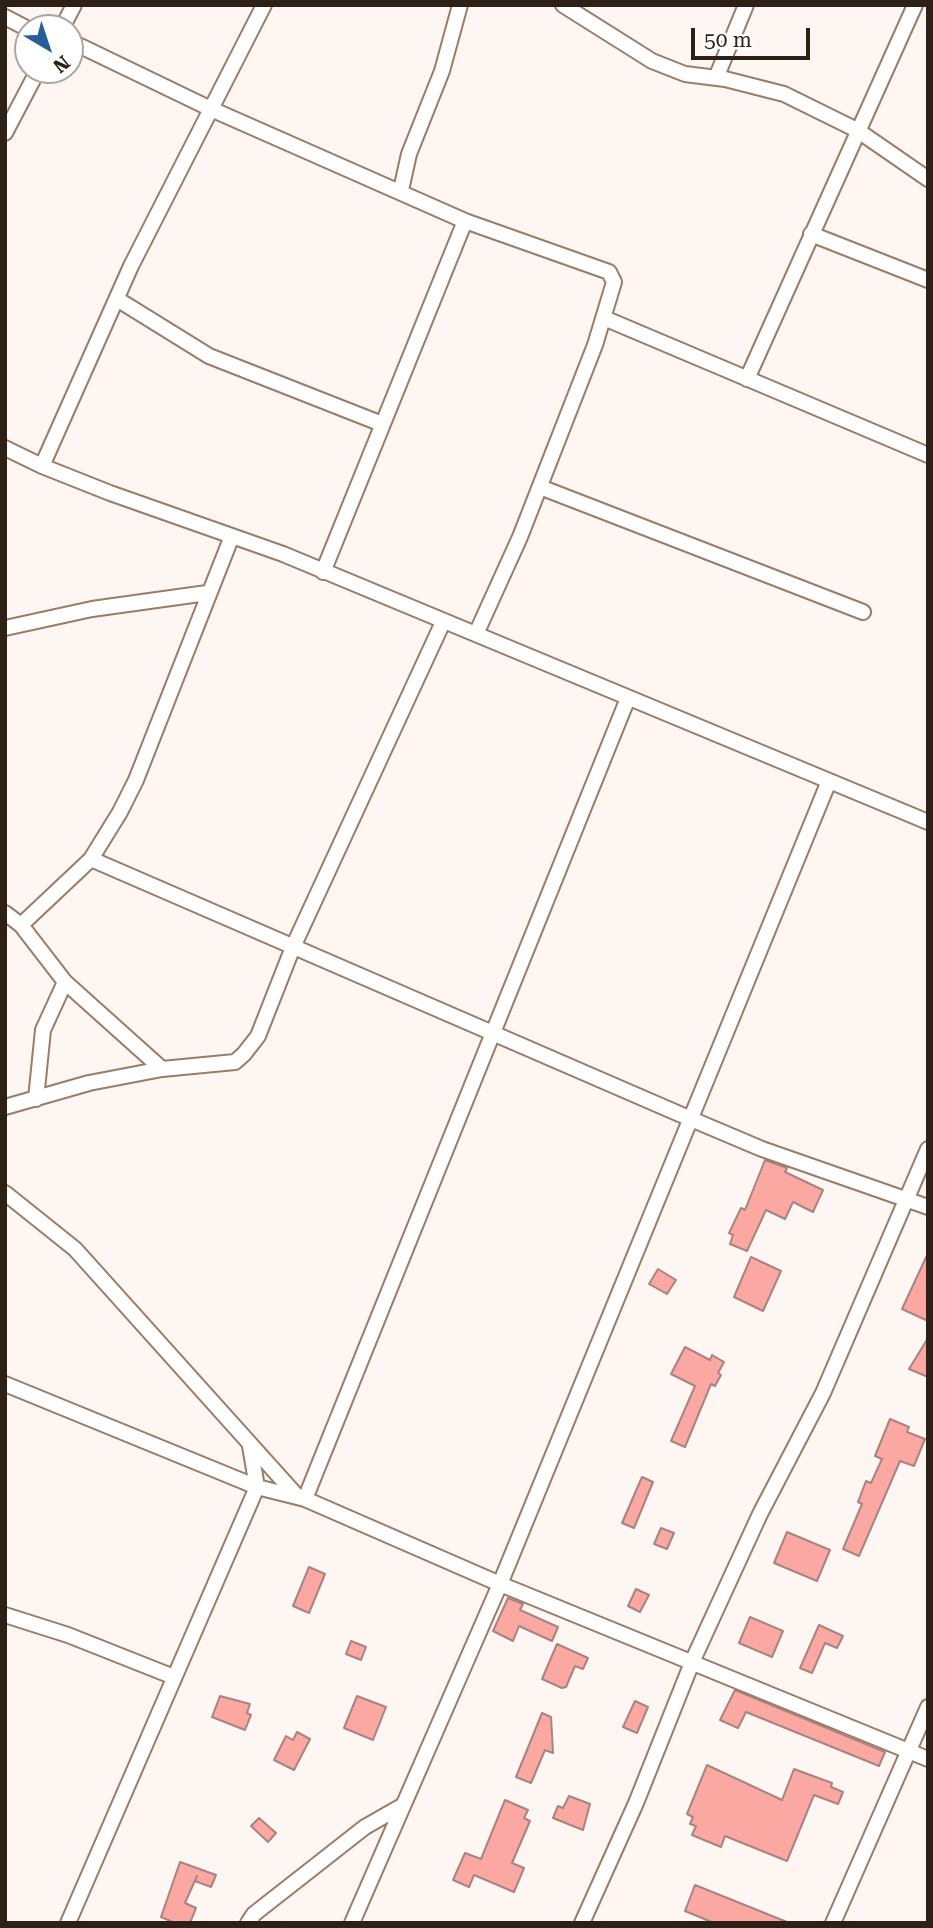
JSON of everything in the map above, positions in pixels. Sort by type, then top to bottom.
[{"type":"street","points":[[42,466],[155,216],[264,5]]},
{"type":"street","points":[[401,190],[409,155],[442,71],[460,5]]},
{"type":"street","points":[[563,5],[653,61],[685,74],[716,78],[784,94],[857,131],[928,179]]},
{"type":"street","points":[[716,78],[746,5]]},
{"type":"street","points":[[747,379],[915,5]]},
{"type":"street","points":[[84,48],[211,109],[401,190],[465,221],[609,272],[614,282],[604,318],[540,487],[476,634]]},
{"type":"street","points":[[5,133],[31,84]]},
{"type":"street","points":[[323,572],[465,221]]},
{"type":"street","points":[[811,234],[928,280]]},
{"type":"street","points":[[117,299],[209,356],[383,424]]},
{"type":"street","points":[[604,318],[928,455]]},
{"type":"street","points":[[5,448],[42,466],[323,572],[928,822]]},
{"type":"street","points":[[540,487],[863,612]]},
{"type":"street","points":[[21,925],[91,859],[136,780],[207,593],[232,536]]},
{"type":"street","points":[[5,628],[92,609],[207,593]]},
{"type":"street","points":[[5,1107],[36,1099],[55,1090],[162,1069],[235,1062],[244,1054],[258,1036],[293,947],[443,622]]},
{"type":"street","points":[[301,1498],[494,1034],[628,698]]},
{"type":"street","points":[[352,1923],[400,1807],[500,1584],[829,781]]},
{"type":"street","points":[[91,859],[762,1149],[928,1207]]},
{"type":"street","points":[[5,913],[21,925],[65,982],[162,1069]]},
{"type":"street","points":[[36,1099],[38,1050],[43,1030],[65,982]]},
{"type":"street","points":[[582,1923],[636,1803],[693,1660],[760,1514],[823,1393],[928,1149]]},
{"type":"street","points":[[5,1192],[75,1249],[250,1446],[301,1498]]},
{"type":"street","points":[[5,1384],[257,1487],[301,1498],[500,1584],[693,1660],[928,1759]]},
{"type":"street","points":[[68,1923],[257,1487],[250,1446]]},
{"type":"street","points":[[5,1615],[68,1635],[174,1677]]},
{"type":"street","points":[[833,1923],[928,1707]]},
{"type":"street","points":[[248,1923],[254,1914],[365,1827],[400,1807]]},
{"type":"building","points":[[765,1160],[787,1168],[785,1172],[823,1190],[813,1212],[793,1202],[785,1219],[766,1210],[747,1251],[730,1244],[733,1235],[729,1233],[741,1208],[745,1210]]},
{"type":"building","points":[[928,1253],[928,1321],[902,1309]]},
{"type":"building","points":[[751,1257],[781,1271],[763,1311],[734,1297]]},
{"type":"building","points":[[658,1269],[676,1280],[667,1294],[649,1284]]},
{"type":"building","points":[[928,1338],[928,1377],[909,1369]]},
{"type":"building","points":[[685,1347],[710,1360],[712,1355],[724,1362],[718,1373],[721,1375],[715,1386],[711,1384],[685,1447],[671,1441],[695,1386],[671,1374]]},
{"type":"building","points":[[890,1419],[909,1427],[907,1432],[925,1439],[914,1466],[900,1461],[859,1556],[843,1549],[862,1504],[858,1502],[866,1481],[871,1483],[882,1459],[875,1456]]},
{"type":"building","points":[[642,1477],[653,1482],[634,1528],[622,1523]]},
{"type":"building","points":[[661,1528],[674,1533],[667,1549],[654,1544]]},
{"type":"building","points":[[787,1532],[830,1550],[817,1581],[774,1563]]},
{"type":"building","points":[[309,1567],[325,1574],[309,1613],[293,1606]]},
{"type":"building","points":[[636,1589],[649,1595],[640,1612],[628,1606]]},
{"type":"building","points":[[508,1598],[523,1604],[520,1610],[558,1627],[552,1641],[519,1626],[513,1641],[493,1631]]},
{"type":"building","points":[[750,1617],[783,1631],[772,1657],[739,1643]]},
{"type":"building","points":[[819,1625],[843,1636],[837,1648],[825,1643],[812,1673],[800,1668]]},
{"type":"building","points":[[351,1641],[366,1647],[361,1660],[346,1654]]},
{"type":"building","points":[[557,1644],[588,1658],[583,1669],[575,1666],[566,1687],[562,1688],[542,1679]]},
{"type":"building","points":[[735,1690],[885,1752],[879,1766],[746,1712],[738,1728],[720,1720]]},
{"type":"building","points":[[220,1696],[250,1704],[247,1713],[251,1715],[245,1730],[212,1717]]},
{"type":"building","points":[[357,1696],[386,1707],[373,1740],[344,1728]]},
{"type":"building","points":[[635,1701],[648,1707],[637,1733],[623,1727]]},
{"type":"building","points":[[542,1713],[551,1717],[553,1753],[545,1750],[531,1783],[516,1777]]},
{"type":"building","points":[[297,1732],[310,1739],[294,1770],[274,1760],[286,1736],[293,1740]]},
{"type":"building","points":[[707,1765],[782,1800],[794,1769],[832,1783],[831,1787],[843,1792],[838,1804],[814,1795],[787,1861],[725,1836],[721,1847],[692,1835],[696,1826],[690,1824],[693,1817],[687,1814]]},
{"type":"building","points":[[569,1796],[590,1804],[583,1830],[553,1818],[558,1806],[563,1808]]},
{"type":"building","points":[[505,1800],[528,1810],[524,1818],[530,1821],[512,1863],[524,1868],[514,1892],[474,1875],[469,1887],[453,1880],[465,1853],[481,1859]]},
{"type":"building","points":[[259,1818],[276,1833],[268,1842],[251,1826]]},
{"type":"building","points":[[180,1862],[216,1875],[211,1887],[195,1881],[197,1876],[185,1903],[196,1908],[190,1923],[175,1923],[161,1917]]},
{"type":"building","points":[[695,1885],[787,1923],[714,1923],[685,1911]]}]
